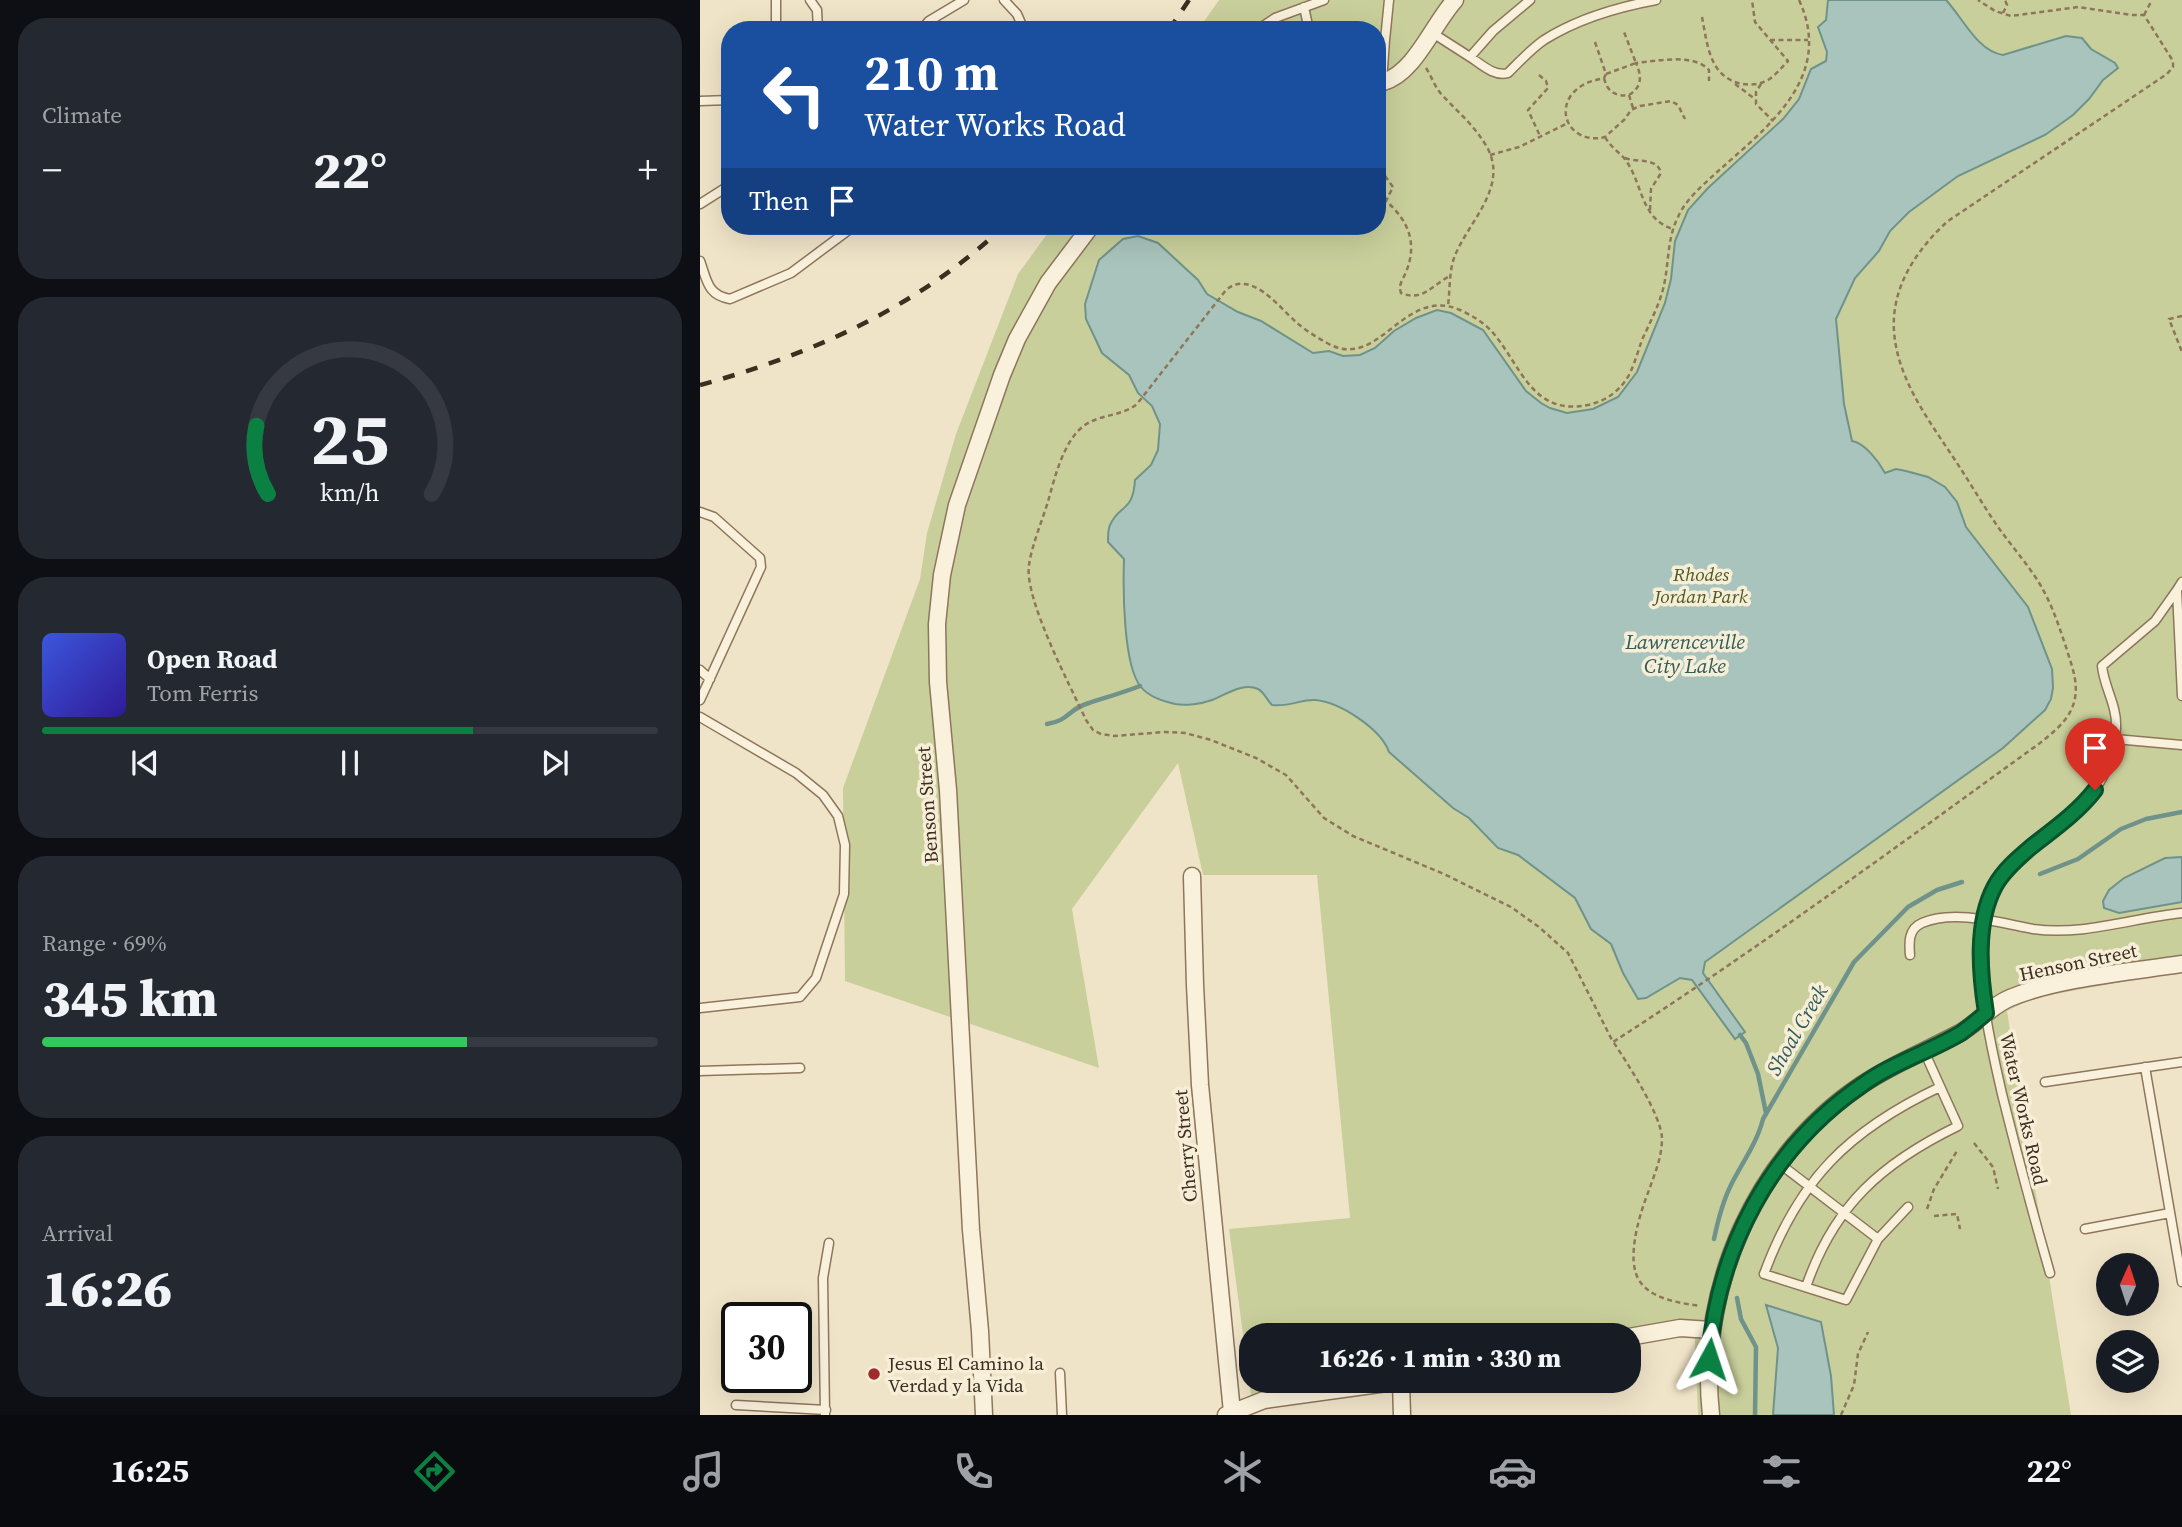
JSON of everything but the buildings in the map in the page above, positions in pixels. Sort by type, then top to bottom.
[{"type":"street","points":[[1386,79],[1399,74],[1408,65],[1455,0]]},
{"type":"street","name":"Benson Street","points":[[984,1415],[971,1230],[951,839],[938,682],[937,624],[942,575],[957,505],[1002,375],[1017,339],[1048,283],[1084,235]]},
{"type":"street","name":"Cherry Street","points":[[1192,876],[1200,1085],[1229,1413]]},
{"type":"street","name":"Henson Street","points":[[1986,1013],[2008,999],[2048,987],[2182,964]]},
{"type":"street","points":[[1711,1415],[1711,1330],[1728,1259],[1743,1224],[1779,1164],[1829,1110],[1862,1084],[1962,1032],[1986,1013]]},
{"type":"street","points":[[1641,1335],[1680,1328],[1711,1330]]},
{"type":"street","points":[[1229,1413],[1264,1400],[1314,1393]]},
{"type":"street","points":[[1401,1393],[1402,1415]]},
{"type":"lane","points":[[776,0],[776,21]]},
{"type":"lane","points":[[810,0],[817,10],[818,21]]},
{"type":"lane","points":[[929,21],[964,0]]},
{"type":"lane","points":[[1004,0],[1017,13],[1020,21]]},
{"type":"lane","points":[[1270,21],[1324,0]]},
{"type":"lane","points":[[1385,21],[1389,0]]},
{"type":"lane","points":[[1470,57],[1493,31],[1530,0]]},
{"type":"lane","points":[[1431,32],[1502,75],[1508,73],[1543,41],[1566,28],[1615,9],[1656,0]]},
{"type":"lane","points":[[1304,7],[1307,21]]},
{"type":"lane","points":[[700,101],[721,100]]},
{"type":"lane","points":[[700,204],[721,191]]},
{"type":"lane","points":[[700,261],[710,290],[719,297],[730,299],[792,273],[842,235]]},
{"type":"lane","points":[[700,512],[714,517],[760,558],[761,566],[700,701]]},
{"type":"lane","points":[[2180,586],[2182,696]]},
{"type":"lane","name":"Water Works Road","points":[[2050,1273],[2019,1164],[1986,1013],[1983,992],[1983,920],[1996,884],[2006,872],[2029,849],[2077,811],[2095,790],[2105,772],[2115,739],[2115,708],[2102,666],[2155,621],[2180,586]]},
{"type":"lane","points":[[700,670],[710,678]]},
{"type":"lane","points":[[700,717],[796,773],[823,795],[838,816],[845,845],[844,894],[816,978],[800,997],[700,1008]]},
{"type":"lane","points":[[2115,739],[2182,744]]},
{"type":"lane","points":[[1910,955],[1909,937],[1920,924],[1963,917],[2035,929],[2077,931],[2182,913]]},
{"type":"lane","points":[[1806,1287],[1817,1256],[1843,1213],[1858,1195],[1893,1163],[1958,1126],[1924,1051]]},
{"type":"lane","points":[[2045,1082],[2182,1062]]},
{"type":"lane","points":[[2145,1067],[2182,1282]]},
{"type":"lane","points":[[700,1071],[800,1068]]},
{"type":"lane","points":[[1908,1207],[1878,1239],[1846,1300],[1764,1274],[1778,1238],[1808,1187],[1838,1154],[1882,1117],[1940,1087]]},
{"type":"lane","points":[[1779,1164],[1878,1239]]},
{"type":"lane","points":[[2085,1229],[2170,1213]]},
{"type":"lane","points":[[736,1405],[826,1412],[823,1278],[829,1242]]},
{"type":"lane","points":[[1059,1373],[1062,1415]]},
{"type":"path","points":[[1752,0],[1755,22],[1788,61],[1776,74],[1762,83],[1756,92],[1756,104],[1773,121]]},
{"type":"path","points":[[1703,1306],[1659,1296],[1640,1283],[1636,1273],[1636,1236],[1645,1199],[1659,1162],[1662,1137],[1655,1114],[1567,953],[1539,927],[1511,907],[1444,874],[1345,832],[1324,818],[1281,770],[1256,758],[1185,733],[1114,736],[1093,730],[1038,613],[1031,589],[1029,565],[1054,482],[1077,431],[1093,419],[1126,411],[1137,404],[1226,290],[1241,284],[1253,287],[1273,301],[1305,330],[1344,350],[1357,350],[1367,346],[1393,325],[1418,311],[1435,305],[1448,306],[1475,318],[1490,330],[1524,380],[1545,399],[1566,407],[1594,404],[1606,398],[1622,386],[1633,366],[1661,296],[1673,229],[1681,209],[1700,187],[1773,121],[1791,101],[1798,87],[1807,62],[1809,40],[1800,0]]},
{"type":"path","points":[[1978,0],[2003,15],[2016,16],[2078,7],[2144,15]]},
{"type":"path","points":[[2005,0],[2007,5]]},
{"type":"path","points":[[2003,15],[2007,5],[2013,0]]},
{"type":"path","points":[[2144,15],[2152,0]]},
{"type":"path","points":[[1614,1042],[1709,978],[2040,743],[2062,723],[2071,710],[2075,697],[2075,678],[2054,612],[2036,578],[1998,527],[1931,424],[1902,372],[1894,336],[1894,317],[1905,275],[1929,238],[1978,199],[2173,68],[2173,61],[2144,15]]},
{"type":"path","points":[[1702,17],[1716,66],[1755,99]]},
{"type":"path","points":[[1624,32],[1641,75],[1640,82],[1629,95]]},
{"type":"path","points":[[1770,40],[1809,40]]},
{"type":"path","points":[[1595,42],[1607,88],[1613,93],[1629,95]]},
{"type":"path","points":[[1685,119],[1678,105],[1671,101],[1633,108],[1605,137],[1588,138],[1574,131],[1568,123],[1566,108],[1573,93],[1585,83],[1636,63],[1668,59],[1704,65],[1709,70],[1709,81]]},
{"type":"path","points":[[1422,62],[1439,91],[1473,126],[1490,155],[1494,169],[1491,188],[1461,240],[1450,276],[1448,306]]},
{"type":"path","points":[[1709,70],[1716,66]]},
{"type":"path","points":[[1539,75],[1548,88],[1528,110],[1540,136]]},
{"type":"path","points":[[1733,82],[1762,83]]},
{"type":"path","points":[[1629,95],[1633,108]]},
{"type":"path","points":[[1490,155],[1519,147],[1568,123]]},
{"type":"path","points":[[1605,137],[1628,164],[1642,201],[1650,212],[1664,226],[1673,229]]},
{"type":"path","points":[[1622,156],[1659,165],[1661,173],[1653,184],[1649,200],[1650,212]]},
{"type":"path","points":[[1386,178],[1392,187],[1387,201],[1404,219],[1411,241],[1409,263],[1399,291],[1408,296],[1421,295],[1450,276]]},
{"type":"path","points":[[2182,316],[2169,319],[2182,352]]},
{"type":"path","points":[[1974,1143],[1993,1167],[1998,1189]]},
{"type":"path","points":[[1927,1209],[1934,1189],[1957,1151]]},
{"type":"path","points":[[1934,1216],[1957,1214],[1961,1229]]},
{"type":"path","points":[[1841,1415],[1854,1385],[1858,1354],[1868,1332]]},
{"type":"green space","name":"Rhodes Jordan Park","points":[[1219,0],[2182,0],[2182,971],[2033,998],[2007,1011],[2071,1415],[1698,1415],[1694,1320],[1641,1329],[1641,1323],[1241,1323],[1229,1229],[1350,1218],[1317,875],[1203,875],[1178,763],[1072,909],[1099,1068],[845,981],[843,788],[920,579],[927,533],[956,434],[1018,274],[1046,235],[1386,235],[1386,21],[1204,21]]},
{"type":"water","name":"Lawrenceville City Lake","points":[[1828,0],[1946,0],[1978,41],[1994,52],[2003,55],[2066,36],[2082,38],[2091,49],[2115,63],[2118,68],[2103,80],[2073,115],[2045,135],[1958,176],[1909,212],[1890,231],[1879,251],[1855,278],[1836,319],[1844,404],[1852,441],[1867,449],[1885,473],[1896,469],[1906,471],[1928,477],[1945,487],[1957,502],[1966,527],[2028,607],[2052,669],[2053,688],[2045,710],[2003,748],[1705,962],[1703,973],[1745,1032],[1735,1039],[1692,980],[1680,978],[1646,998],[1638,999],[1611,944],[1591,929],[1575,898],[1518,855],[1498,848],[1469,818],[1453,808],[1389,752],[1378,734],[1347,711],[1315,700],[1272,705],[1260,690],[1252,687],[1240,688],[1203,703],[1179,705],[1156,698],[1141,687],[1135,677],[1127,645],[1124,559],[1108,542],[1108,533],[1114,518],[1132,498],[1135,480],[1151,465],[1158,450],[1160,424],[1152,406],[1138,393],[1129,375],[1102,353],[1086,319],[1085,304],[1099,260],[1123,239],[1138,236],[1158,243],[1198,280],[1207,294],[1238,312],[1261,321],[1313,353],[1329,351],[1343,356],[1360,355],[1375,348],[1394,331],[1416,318],[1437,310],[1451,313],[1483,330],[1526,391],[1541,403],[1567,413],[1593,409],[1618,397],[1637,372],[1665,303],[1671,279],[1675,241],[1688,210],[1783,119],[1799,99],[1811,69],[1826,61],[1827,52],[1818,27],[1826,20]]},
{"type":"water","points":[[2182,857],[2182,902],[2119,913],[2104,908],[2103,901],[2109,890],[2124,878],[2165,858]]},
{"type":"water","points":[[1766,1305],[1821,1322],[1831,1376],[1834,1415],[1773,1415],[1778,1348]]},
{"type":"waterway","points":[[1047,724],[1086,704],[1140,686]]},
{"type":"waterway","name":"Shoal Creek","points":[[2040,874],[2078,859],[2121,829],[2146,819],[2182,812]]},
{"type":"waterway","name":"Shoal Creek","points":[[1714,1239],[1725,1198],[1753,1145],[1763,1119],[1854,962],[1908,907],[1937,890],[1962,882]]},
{"type":"waterway","points":[[1740,1035],[1758,1074],[1766,1113]]},
{"type":"waterway","name":"Shoal Creek","points":[[1737,1298],[1741,1319],[1756,1347],[1755,1415]]},
{"type":"railway","points":[[1175,21],[1189,0]]},
{"type":"railway","points":[[700,385],[783,359],[862,324],[937,280],[994,235]]},
{"type":"place","name":"Jesus El Camino la Verdad y la Vida","points":[[874,1374]]},
{"type":"route","points":[[1709,1359],[1715,1308],[1728,1259],[1743,1224],[1779,1164],[1829,1110],[1862,1084],[1962,1032],[1986,1013],[1983,992],[1983,920],[1996,884],[2017,860],[2077,811],[2095,790]]}]
